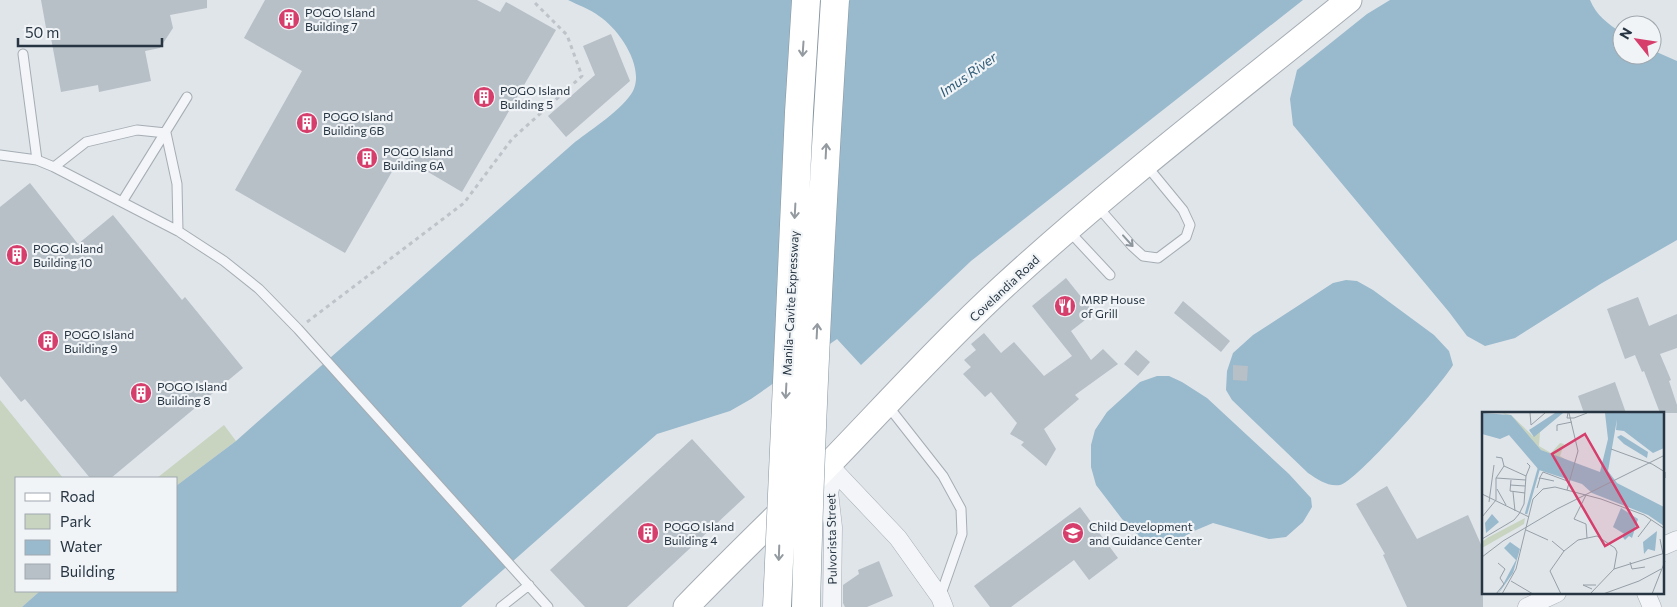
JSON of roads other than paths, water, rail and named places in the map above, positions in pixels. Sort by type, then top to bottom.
[{"type":"highway","name":"Manila–Cavite Expressway","points":[[778,607],[798,132],[806,0]]},
{"type":"highway","points":[[806,607],[808,523],[835,0]]},
{"type":"main road","name":"Covelandia Road","points":[[686,607],[732,559],[832,468],[886,404],[1003,287],[1145,164],[1349,0]]},
{"type":"street","points":[[832,468],[898,538],[942,602]]},
{"type":"street","name":"Pulvorista Street","points":[[832,468],[829,492],[833,527],[832,607]]},
{"type":"street","points":[[1664,546],[1677,540]]},
{"type":"street","points":[[1527,607],[1555,594]]},
{"type":"street","points":[[1646,594],[1652,607]]},
{"type":"lane","points":[[23,54],[37,160]]},
{"type":"lane","points":[[122,202],[187,97]]},
{"type":"lane","points":[[54,167],[86,142],[137,130],[166,133]]},
{"type":"lane","points":[[166,133],[177,184],[178,231]]},
{"type":"lane","points":[[0,155],[37,160],[122,202],[178,231],[224,261],[259,289],[298,329],[548,607]]},
{"type":"lane","points":[[1096,205],[1143,256],[1158,258],[1186,237],[1190,225],[1183,210],[1145,164]]},
{"type":"lane","points":[[1068,229],[1110,275]]},
{"type":"lane","points":[[886,404],[943,476],[961,509],[962,534],[942,602]]},
{"type":"lane","points":[[501,607],[529,585]]},
{"type":"water","name":"Imus River","points":[[568,0],[1303,0],[971,261],[861,365],[837,339],[751,399],[730,411],[657,434],[461,607],[22,607],[39,592],[178,592],[178,484],[236,441],[575,142],[607,118],[629,98],[636,81],[636,71],[628,49],[607,22],[588,9]]},
{"type":"water","points":[[1390,0],[1590,0],[1603,19],[1612,26],[1612,65],[1662,65],[1662,54],[1677,61],[1677,240],[1602,283],[1515,338],[1485,346],[1467,336],[1293,125],[1290,99],[1297,70],[1367,14]]},
{"type":"water","points":[[1346,280],[1357,281],[1373,290],[1434,335],[1449,351],[1453,365],[1417,410],[1363,468],[1340,485],[1331,485],[1308,473],[1232,400],[1226,390],[1227,371],[1233,353],[1253,335],[1333,283]]},
{"type":"water","points":[[1157,376],[1169,376],[1207,398],[1289,474],[1311,498],[1312,507],[1303,522],[1286,537],[1269,539],[1213,523],[1175,542],[1159,545],[1140,537],[1122,519],[1096,485],[1091,467],[1091,445],[1095,430],[1107,412],[1140,382]]},
{"type":"place","name":"POGO Island Building 7","points":[[289,19]]},
{"type":"place","name":"POGO Island Building 5","points":[[484,97]]},
{"type":"place","name":"POGO Island Building 6B","points":[[307,123]]},
{"type":"place","name":"POGO Island Building 6A","points":[[367,158]]},
{"type":"place","name":"POGO Island Building 10","points":[[17,255]]},
{"type":"place","name":"MRP House of Grill","points":[[1065,306]]},
{"type":"place","name":"POGO Island Building 9","points":[[48,341]]},
{"type":"place","name":"POGO Island Building 8","points":[[141,393]]},
{"type":"place","name":"POGO Island Building 4","points":[[648,533]]},
{"type":"place","name":"Child Development and Guidance Center","points":[[1073,533]]}]
